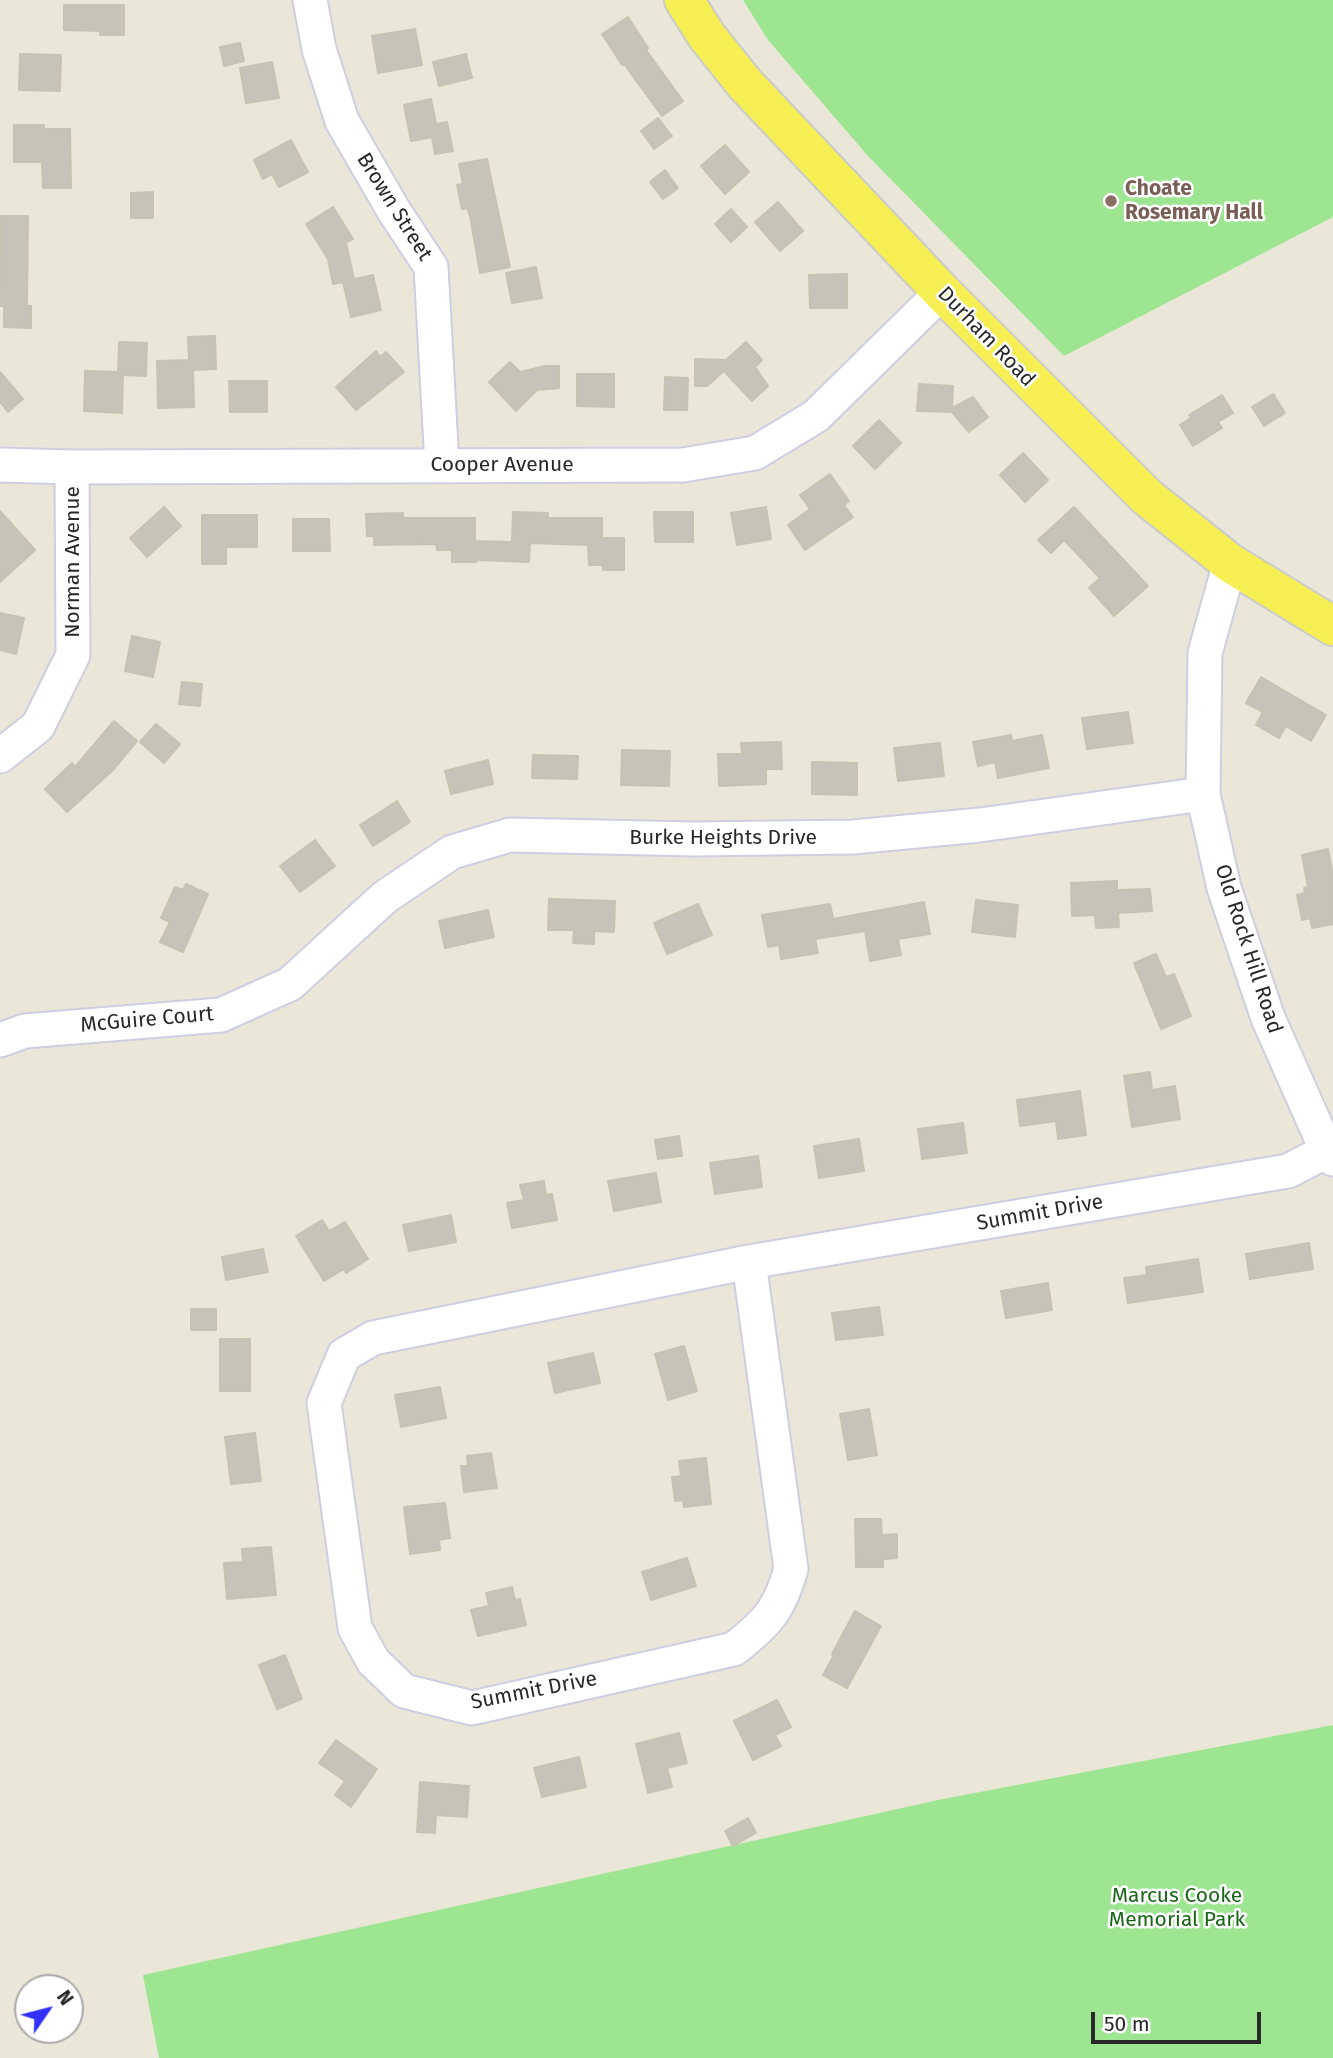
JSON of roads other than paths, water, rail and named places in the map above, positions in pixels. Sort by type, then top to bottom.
[{"type":"main road","name":"Durham Road","points":[[684,0],[706,35],[745,85],[942,292],[1147,497],[1230,563],[1333,626]]},
{"type":"street","name":"Brown Street","points":[[310,0],[319,49],[342,121],[394,211],[431,267],[442,464]]},
{"type":"street","name":"Cooper Avenue","points":[[0,465],[683,465],[755,453],[816,416],[942,292]]},
{"type":"street","name":"Norman Avenue","points":[[0,756],[38,726],[73,654],[72,467]]},
{"type":"street","name":"Old Rock Hill Road","points":[[1230,563],[1205,653],[1203,794],[1224,888],[1268,1018],[1330,1155]]},
{"type":"street","name":"Burke Heights Drive","points":[[290,984],[385,897],[452,852],[510,835],[694,839],[853,837],[981,825],[1203,794]]},
{"type":"street","name":"McGuire Court","points":[[0,1040],[25,1031],[221,1015],[290,984]]},
{"type":"street","name":"Summit Drive","points":[[749,1262],[791,1569],[783,1599],[760,1629],[734,1649],[472,1707],[404,1691],[373,1661],[355,1628],[324,1403],[344,1355],[373,1338],[749,1262],[1288,1171],[1330,1155]]},
{"type":"place","name":"Choate Rosemary Hall","points":[[1111,201]]},
{"type":"park label","name":"Marcus Cooke Memorial Park","points":[[1177,1908]]}]
